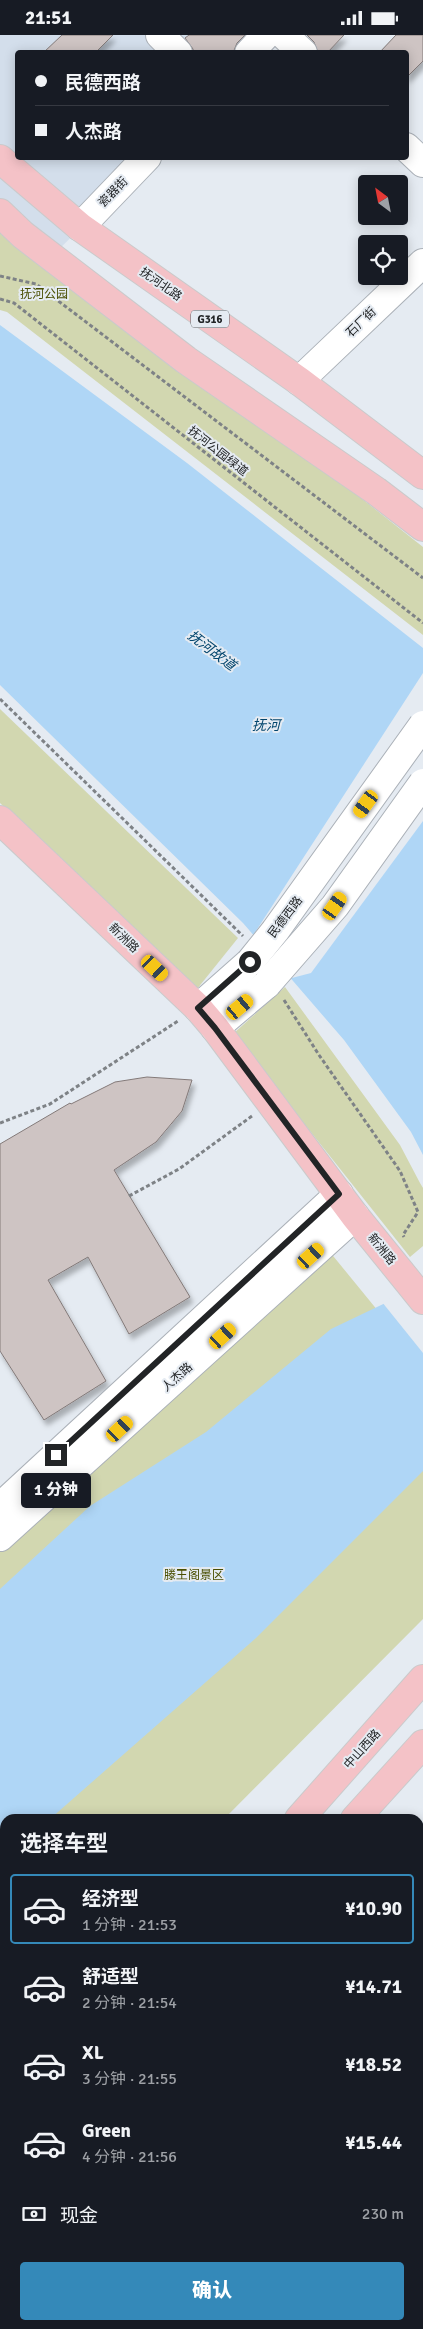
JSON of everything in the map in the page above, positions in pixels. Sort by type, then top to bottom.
[{"type":"main road","name":"抚河北路","points":[[0,159],[80,227],[299,381],[423,475]]},
{"type":"main road","points":[[0,213],[23,235],[186,360],[376,491],[423,527]]},
{"type":"main road","name":"新洲路","points":[[0,820],[206,1018],[355,1216],[423,1300]]},
{"type":"main road","name":"中山西路","points":[[303,1814],[423,1679]]},
{"type":"main road","points":[[360,1814],[421,1751]]},
{"type":"street","points":[[160,35],[175,50]]},
{"type":"street","points":[[252,50],[266,35]]},
{"type":"street","points":[[284,35],[300,50]]},
{"type":"street","points":[[409,150],[423,163]]},
{"type":"street","name":"瓷器街","points":[[80,227],[144,160]]},
{"type":"street","name":"石厂街","points":[[299,381],[423,263]]},
{"type":"street","name":"民德西路","points":[[206,1018],[275,931],[423,725]]},
{"type":"street","points":[[206,1018],[267,984],[335,906],[423,783]]},
{"type":"street","name":"人杰路","points":[[0,1507],[339,1194]]},
{"type":"street","name":"人杰路","points":[[0,1537],[355,1216]]},
{"type":"path","points":[[0,276],[36,284],[423,578]]},
{"type":"path","name":"抚河公园绿道","points":[[0,299],[14,303],[423,623]]},
{"type":"path","points":[[0,1123],[50,1104],[206,1018]]},
{"type":"path","points":[[129,1196],[179,1169],[271,1103]]},
{"type":"shaded area","points":[[0,35],[276,35],[261,50],[15,50],[15,160],[150,160],[0,307]]},
{"type":"green space","name":"抚河公园","points":[[0,213],[423,547],[423,635],[7,312],[0,310]]},
{"type":"green space","points":[[0,709],[238,938],[197,989],[0,803]]},
{"type":"green space","points":[[285,987],[400,1145],[423,1188],[423,1246],[410,1257],[233,1034]]},
{"type":"green space","name":"滕王阁景区","points":[[298,1213],[423,1366],[423,1619],[229,1814],[0,1814],[0,1492]]},
{"type":"water","name":"抚河","points":[[0,325],[187,463],[423,648],[423,1155],[411,1132],[344,1040],[243,923],[0,685]]},
{"type":"water","points":[[423,1285],[423,1471],[256,1638],[56,1814],[0,1814],[0,1589],[90,1506],[206,1432],[331,1329]]},
{"type":"pier","points":[[423,673],[423,821],[311,973],[288,979],[252,937]]},
{"type":"pier","points":[[423,1282],[423,1353],[382,1302]]},
{"type":"building","points":[[62,35],[113,35],[98,50],[46,50]]},
{"type":"building","points":[[189,35],[245,35],[237,43],[234,50],[193,50],[185,38]]},
{"type":"building","points":[[307,35],[344,35],[330,50],[317,50],[314,42]]},
{"type":"building","points":[[396,35],[423,35],[423,61],[409,75],[409,50],[382,50]]},
{"type":"building","points":[[147,1077],[192,1080],[182,1111],[156,1142],[114,1170],[190,1297],[129,1334],[88,1257],[48,1280],[106,1381],[44,1420],[0,1351],[0,1144],[70,1103],[115,1082]]},
{"type":"route","points":[[56,1455],[339,1194],[198,1008],[250,962]]},
{"type":"water label","name":"抚河故道","points":[[212,650]]}]
